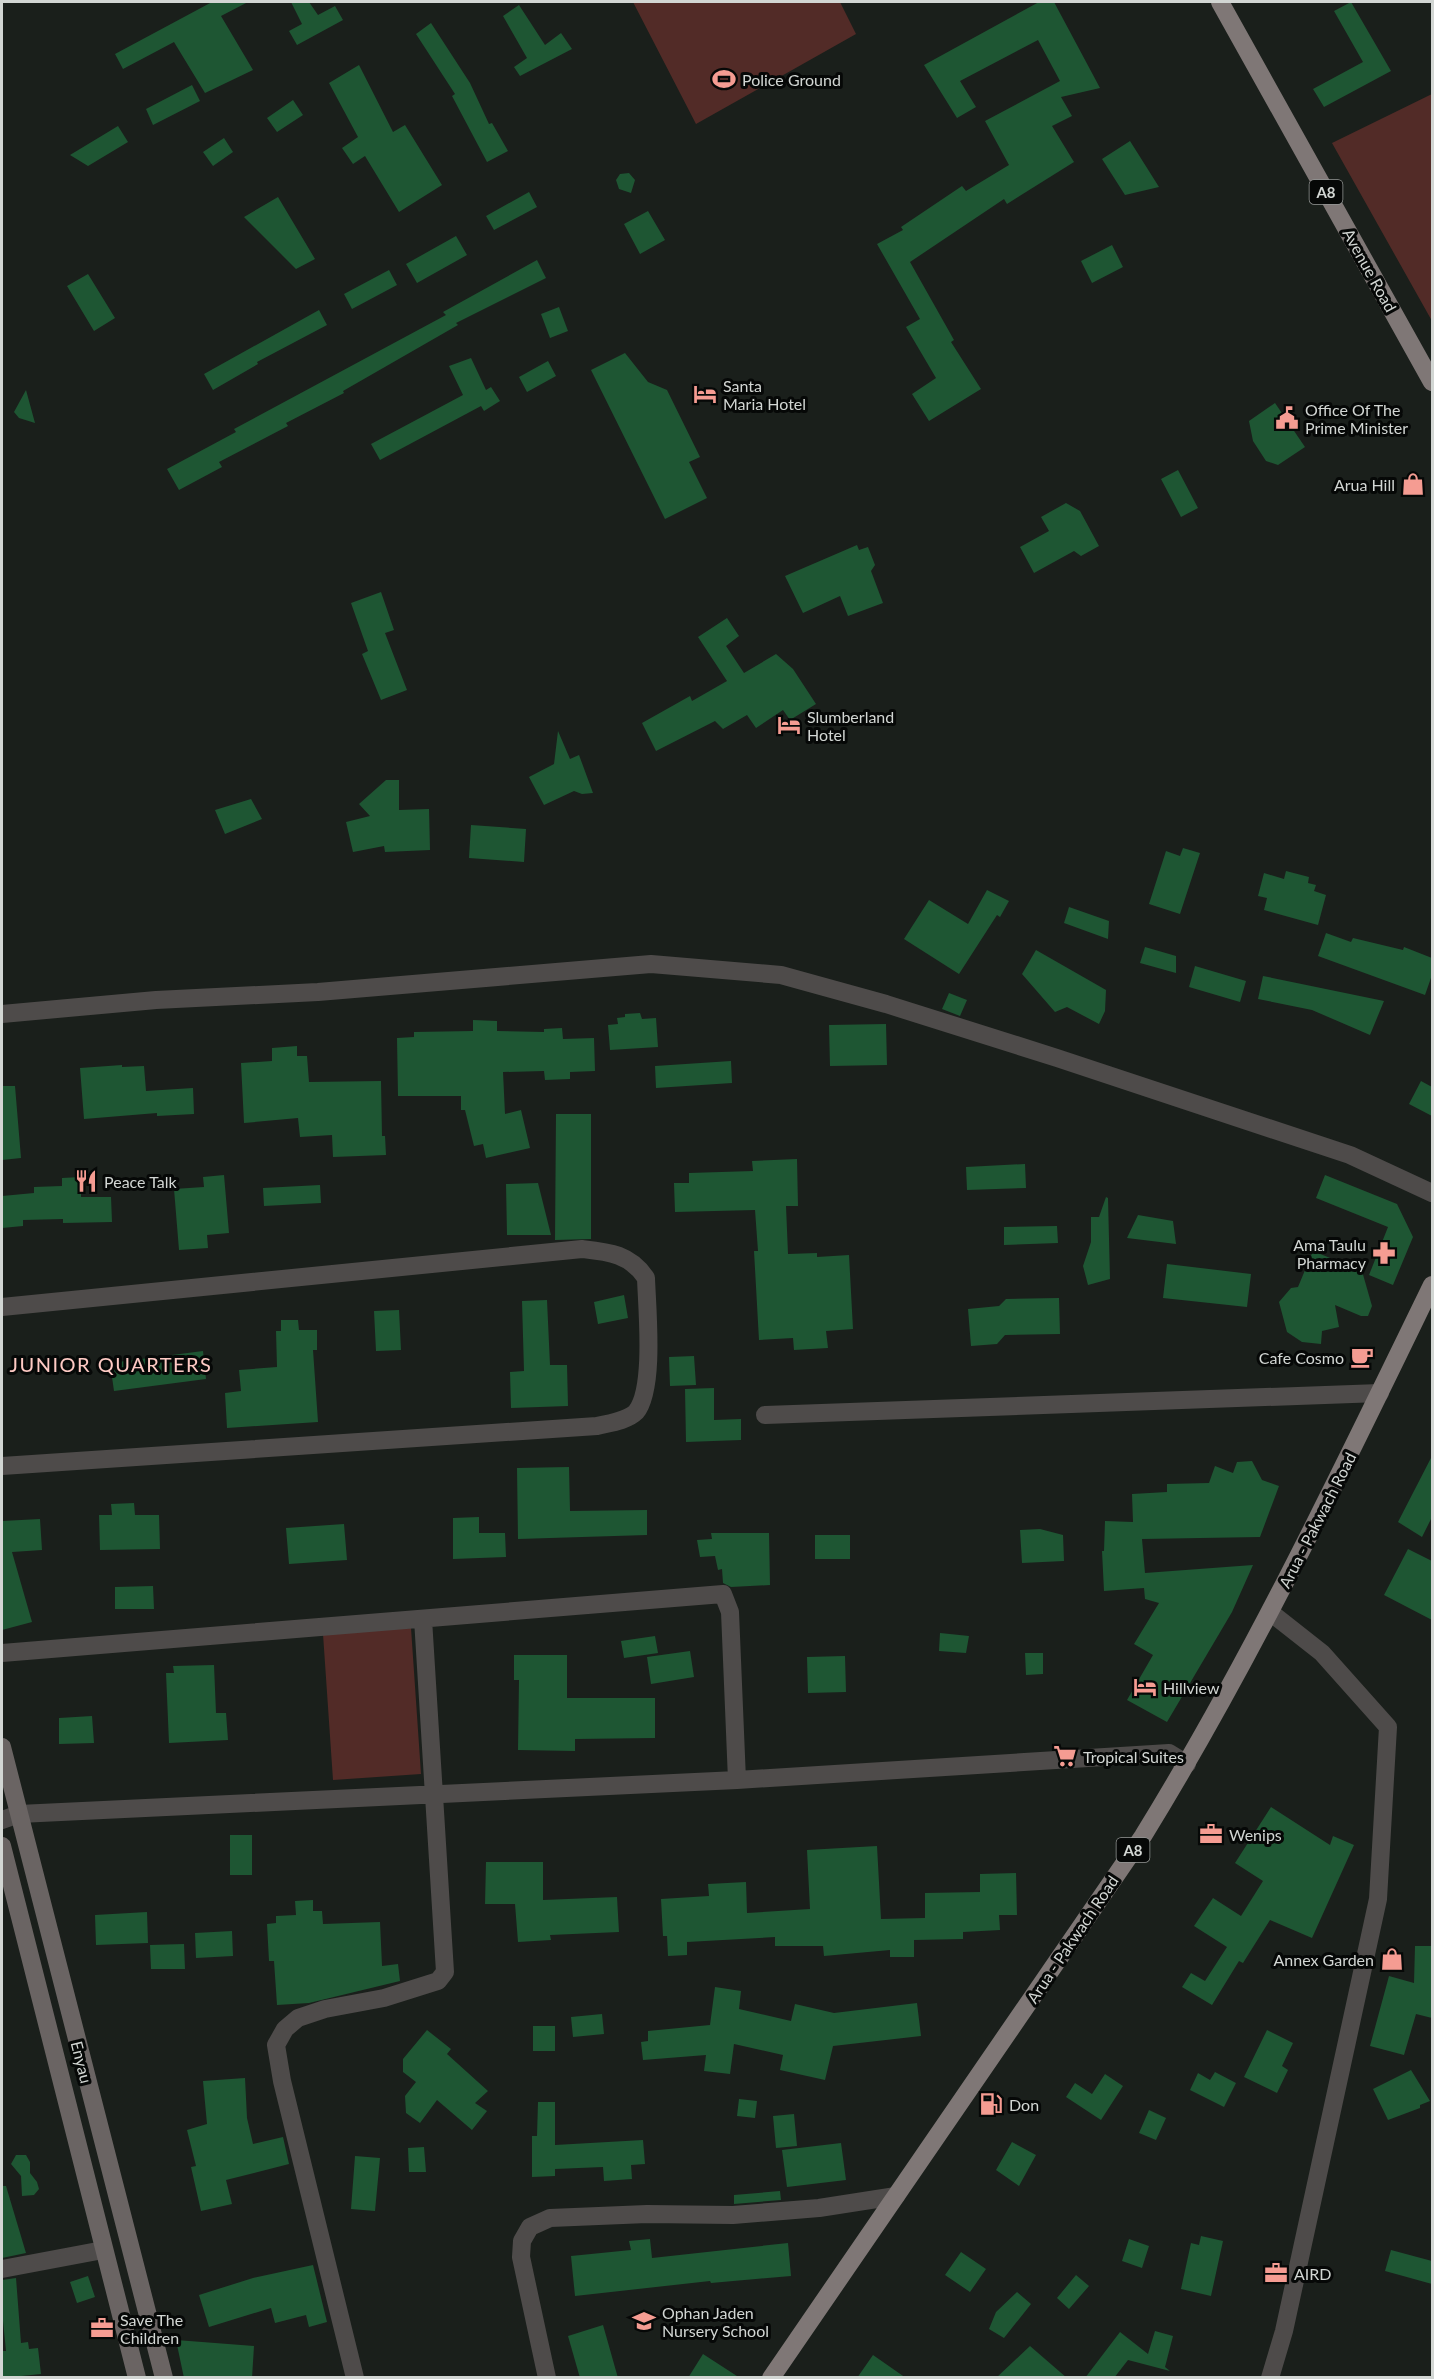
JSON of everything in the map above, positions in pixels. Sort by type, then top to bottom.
[{"type":"main road","name":"Avenue Road","points":[[1220,2],[1432,382]]},
{"type":"main road","name":"Arua - Pakwach Road","points":[[771,2378],[1143,1836],[1187,1764],[1270,1612],[1432,1285]]},
{"type":"street","points":[[2,1014],[156,1000],[318,992],[651,964],[781,975],[886,1004],[1057,1058],[1350,1155],[1432,1193]]},
{"type":"street","points":[[2,1307],[582,1249],[615,1252],[638,1266],[646,1278],[647,1388],[635,1412],[620,1421],[597,1426],[2,1466]]},
{"type":"street","points":[[765,1415],[1380,1393]]},
{"type":"street","points":[[2,1653],[723,1594],[730,1612],[737,1780]]},
{"type":"street","points":[[1270,1612],[1322,1653],[1388,1727],[1378,1899],[1284,2331],[1270,2378]]},
{"type":"street","points":[[355,2378],[282,2081],[276,2045],[285,2029],[298,2018],[325,2008],[384,1998],[438,1981],[445,1972],[423,1618]]},
{"type":"street","name":"Enyau","points":[[2,1747],[164,2378]]},
{"type":"street","points":[[2,1820],[19,1814],[737,1780],[1169,1753],[1187,1764]]},
{"type":"street","name":"Enyau","points":[[2,1846],[137,2378]]},
{"type":"street","points":[[547,2378],[521,2257],[522,2241],[530,2227],[550,2218],[647,2214],[733,2215],[819,2208],[896,2196]]},
{"type":"street","points":[[2,2269],[103,2250]]},
{"type":"shaded area","name":"Police Ground","points":[[633,2],[840,2],[856,34],[696,124]]},
{"type":"shaded area","points":[[1432,94],[1432,321],[1332,143]]},
{"type":"shaded area","points":[[411,1628],[421,1774],[333,1780],[323,1634]]},
{"type":"building","points":[[212,2],[248,2],[221,16],[253,70],[205,93],[174,42],[123,69],[115,54]]},
{"type":"building","points":[[291,2],[309,2],[318,15],[335,6],[343,20],[297,45],[289,31],[302,24]]},
{"type":"building","points":[[1039,2],[1054,2],[1100,88],[1061,97],[1072,116],[1052,126],[1074,162],[1007,204],[1004,199],[910,262],[954,340],[951,342],[981,389],[929,421],[912,394],[936,378],[906,327],[920,319],[877,244],[903,230],[901,227],[962,186],[966,191],[1009,165],[985,121],[1060,81],[1038,40],[960,81],[976,107],[957,118],[924,65]]},
{"type":"building","points":[[1351,2],[1391,71],[1324,107],[1313,89],[1363,62],[1334,11]]},
{"type":"building","points":[[519,5],[545,45],[561,33],[572,49],[520,76],[514,67],[527,58],[503,16]]},
{"type":"building","points":[[431,23],[470,83],[489,124],[492,123],[508,151],[487,162],[452,96],[455,94],[416,34]]},
{"type":"building","points":[[359,65],[393,132],[405,125],[442,185],[399,212],[365,156],[353,164],[342,148],[358,137],[329,83]]},
{"type":"building","points":[[192,85],[200,101],[153,125],[146,109]]},
{"type":"building","points":[[293,100],[303,115],[277,132],[267,118]]},
{"type":"building","points":[[118,126],[128,142],[88,166],[70,155]]},
{"type":"building","points":[[224,138],[233,152],[213,166],[203,152]]},
{"type":"building","points":[[1130,141],[1159,187],[1125,195],[1102,159]]},
{"type":"building","points":[[629,173],[635,180],[631,193],[619,189],[616,180],[620,174]]},
{"type":"building","points":[[529,192],[537,207],[494,230],[486,216]]},
{"type":"building","points":[[278,197],[315,259],[296,269],[244,217]]},
{"type":"building","points":[[648,211],[665,240],[640,254],[624,224]]},
{"type":"building","points":[[456,236],[467,255],[417,283],[406,264]]},
{"type":"building","points":[[1112,245],[1123,267],[1092,283],[1081,261]]},
{"type":"building","points":[[537,260],[546,278],[456,323],[458,325],[343,391],[344,393],[286,423],[288,426],[219,462],[222,467],[179,490],[167,469],[236,432],[234,429],[446,315],[443,312]]},
{"type":"building","points":[[389,270],[397,285],[352,309],[344,294]]},
{"type":"building","points":[[88,274],[115,318],[94,331],[67,286]]},
{"type":"building","points":[[559,307],[568,331],[550,338],[541,314]]},
{"type":"building","points":[[319,310],[327,325],[257,362],[258,364],[213,390],[204,374]]},
{"type":"building","points":[[625,353],[648,382],[667,390],[700,457],[689,462],[707,498],[665,519],[591,370]]},
{"type":"building","points":[[471,358],[486,390],[491,387],[500,401],[484,411],[481,406],[380,460],[371,444],[463,395],[449,366]]},
{"type":"building","points":[[548,361],[556,376],[527,392],[519,377]]},
{"type":"building","points":[[26,390],[35,423],[19,418],[14,412]]},
{"type":"building","points":[[1275,403],[1305,447],[1278,465],[1266,461],[1253,441],[1249,421]]},
{"type":"building","points":[[1178,470],[1198,508],[1181,517],[1161,479]]},
{"type":"building","points":[[1066,503],[1080,511],[1099,546],[1081,556],[1074,551],[1034,573],[1020,547],[1049,531],[1041,517]]},
{"type":"building","points":[[857,545],[859,550],[868,547],[875,565],[871,571],[883,603],[848,616],[840,596],[803,613],[785,576]]},
{"type":"building","points":[[381,592],[394,630],[385,633],[407,690],[381,700],[362,654],[368,651],[351,603]]},
{"type":"building","points":[[727,618],[739,636],[726,646],[744,673],[776,654],[793,669],[816,704],[790,720],[783,710],[756,728],[747,715],[723,729],[715,721],[656,751],[642,723],[690,696],[692,701],[727,681],[698,637]]},
{"type":"building","points":[[558,731],[570,759],[579,755],[593,793],[582,794],[574,791],[544,805],[529,777],[554,764]]},
{"type":"building","points":[[386,780],[399,780],[399,810],[429,809],[430,850],[385,852],[384,846],[353,852],[346,822],[370,816],[359,804]]},
{"type":"building","points":[[251,799],[262,819],[225,834],[215,810]]},
{"type":"building","points":[[471,825],[526,829],[524,862],[469,858]]},
{"type":"building","points":[[1183,848],[1200,853],[1180,914],[1149,904],[1166,851],[1180,856]]},
{"type":"building","points":[[1286,871],[1309,877],[1308,883],[1316,885],[1314,891],[1326,895],[1318,925],[1264,910],[1267,898],[1258,896],[1264,873],[1284,879]]},
{"type":"building","points":[[987,890],[1009,901],[1000,917],[997,915],[959,974],[904,939],[929,900],[968,924]]},
{"type":"building","points":[[1069,907],[1109,921],[1108,939],[1064,923]]},
{"type":"building","points":[[1326,933],[1351,942],[1353,938],[1403,950],[1404,947],[1432,958],[1432,975],[1425,995],[1318,956]]},
{"type":"building","points":[[1145,947],[1176,956],[1176,973],[1140,963]]},
{"type":"building","points":[[1036,950],[1106,990],[1105,1011],[1099,1024],[1067,1007],[1055,1012],[1022,974]]},
{"type":"building","points":[[1195,966],[1246,981],[1240,1002],[1189,987]]},
{"type":"building","points":[[1263,976],[1384,1001],[1370,1035],[1312,1010],[1258,999]]},
{"type":"building","points":[[949,993],[967,1000],[960,1016],[942,1009]]},
{"type":"building","points":[[640,1013],[642,1019],[656,1018],[658,1047],[610,1050],[608,1025],[618,1024],[617,1018],[625,1017],[625,1014]]},
{"type":"building","points":[[473,1020],[497,1021],[497,1031],[544,1032],[544,1029],[562,1028],[563,1039],[594,1038],[595,1071],[570,1072],[570,1079],[545,1080],[544,1071],[503,1072],[505,1114],[521,1110],[530,1148],[486,1158],[483,1144],[474,1146],[465,1110],[461,1110],[461,1096],[398,1096],[397,1038],[414,1037],[414,1032],[473,1031]]},
{"type":"building","points":[[886,1024],[887,1065],[830,1066],[829,1025]]},
{"type":"building","points":[[297,1046],[297,1056],[307,1056],[309,1082],[381,1081],[382,1136],[385,1136],[386,1155],[333,1157],[332,1135],[300,1137],[298,1118],[244,1123],[241,1063],[272,1061],[272,1048]]},
{"type":"building","points":[[731,1061],[732,1083],[656,1088],[655,1066]]},
{"type":"building","points":[[122,1065],[122,1067],[144,1066],[146,1091],[193,1088],[194,1114],[157,1116],[157,1113],[84,1119],[80,1068]]},
{"type":"building","points":[[1421,1081],[1432,1087],[1432,1116],[1409,1104]]},
{"type":"building","points":[[2,1086],[15,1086],[21,1158],[2,1160]]},
{"type":"building","points":[[556,1114],[591,1114],[591,1239],[555,1240]]},
{"type":"building","points":[[797,1159],[798,1206],[786,1206],[788,1254],[817,1253],[817,1257],[849,1255],[853,1329],[826,1331],[828,1348],[794,1350],[793,1338],[759,1340],[754,1251],[758,1251],[755,1210],[675,1212],[674,1183],[689,1183],[689,1173],[753,1171],[752,1161]]},
{"type":"building","points":[[1025,1164],[1026,1188],[967,1190],[966,1167]]},
{"type":"building","points":[[224,1175],[229,1233],[207,1235],[208,1248],[179,1250],[174,1189],[204,1187],[203,1177]]},
{"type":"building","points":[[1325,1175],[1397,1204],[1413,1237],[1393,1285],[1369,1275],[1388,1227],[1316,1198]]},
{"type":"building","points":[[81,1177],[81,1197],[111,1197],[112,1222],[63,1223],[63,1219],[23,1220],[23,1226],[2,1228],[2,1196],[34,1193],[34,1187],[62,1186],[62,1178]]},
{"type":"building","points":[[538,1183],[551,1235],[507,1235],[506,1184]]},
{"type":"building","points":[[320,1185],[321,1203],[264,1206],[263,1188]]},
{"type":"building","points":[[1106,1197],[1108,1198],[1110,1279],[1088,1285],[1083,1266],[1091,1242],[1091,1217],[1099,1217]]},
{"type":"building","points":[[1138,1215],[1173,1221],[1176,1244],[1127,1238]]},
{"type":"building","points":[[1057,1226],[1058,1243],[1004,1245],[1004,1227]]},
{"type":"building","points":[[1313,1251],[1362,1271],[1372,1306],[1368,1316],[1361,1316],[1335,1305],[1339,1327],[1322,1331],[1321,1344],[1302,1342],[1287,1332],[1279,1302],[1291,1288],[1298,1287]]},
{"type":"building","points":[[1167,1264],[1251,1274],[1247,1307],[1163,1298]]},
{"type":"building","points":[[624,1295],[628,1318],[598,1324],[594,1302]]},
{"type":"building","points":[[1059,1298],[1060,1334],[1005,1335],[997,1344],[971,1346],[968,1309],[999,1306],[1006,1299]]},
{"type":"building","points":[[547,1300],[550,1365],[567,1365],[568,1406],[511,1408],[510,1372],[524,1371],[522,1301]]},
{"type":"building","points":[[399,1310],[401,1350],[376,1351],[374,1311]]},
{"type":"building","points":[[281,1320],[298,1320],[299,1330],[317,1330],[317,1350],[313,1350],[318,1422],[227,1428],[225,1393],[241,1391],[239,1370],[277,1367],[276,1331],[281,1331]]},
{"type":"building","points":[[203,1351],[206,1379],[114,1391],[110,1363]]},
{"type":"building","points":[[694,1356],[696,1385],[670,1386],[669,1357]]},
{"type":"building","points":[[714,1388],[714,1420],[741,1419],[741,1440],[686,1442],[685,1389]]},
{"type":"building","points":[[1432,1456],[1432,1517],[1422,1537],[1398,1522]]},
{"type":"building","points":[[1252,1461],[1262,1480],[1279,1486],[1260,1537],[1142,1539],[1145,1573],[1253,1565],[1232,1612],[1167,1722],[1127,1700],[1153,1655],[1134,1644],[1159,1603],[1145,1599],[1144,1588],[1104,1591],[1102,1551],[1104,1551],[1105,1521],[1133,1522],[1132,1494],[1167,1492],[1167,1484],[1209,1483],[1215,1466],[1233,1473],[1237,1462]]},
{"type":"building","points":[[569,1467],[570,1511],[647,1510],[647,1535],[518,1539],[517,1468]]},
{"type":"building","points":[[134,1503],[135,1515],[159,1515],[160,1549],[100,1550],[99,1515],[112,1515],[111,1504]]},
{"type":"building","points":[[479,1517],[479,1533],[505,1533],[506,1557],[453,1559],[453,1518]]},
{"type":"building","points":[[40,1519],[42,1550],[12,1552],[32,1622],[2,1630],[2,1521]]},
{"type":"building","points":[[344,1524],[347,1560],[289,1564],[286,1528]]},
{"type":"building","points":[[1040,1529],[1063,1535],[1064,1561],[1022,1563],[1020,1530]]},
{"type":"building","points":[[711,1533],[769,1533],[770,1585],[731,1587],[723,1583],[722,1569],[718,1570],[715,1556],[700,1557],[697,1540],[712,1539]]},
{"type":"building","points":[[815,1535],[850,1535],[850,1559],[815,1559]]},
{"type":"building","points":[[1408,1549],[1432,1561],[1432,1620],[1384,1595]]},
{"type":"building","points":[[153,1586],[154,1609],[115,1609],[115,1587]]},
{"type":"building","points":[[940,1633],[969,1636],[966,1653],[939,1651]]},
{"type":"building","points":[[655,1636],[658,1653],[624,1658],[621,1641]]},
{"type":"building","points":[[690,1651],[694,1677],[651,1684],[647,1657]]},
{"type":"building","points":[[1025,1653],[1043,1653],[1043,1674],[1026,1675]]},
{"type":"building","points":[[514,1655],[567,1655],[567,1698],[655,1698],[655,1738],[575,1739],[575,1751],[518,1750],[519,1680],[514,1680]]},
{"type":"building","points":[[845,1656],[846,1692],[808,1693],[807,1657]]},
{"type":"building","points":[[214,1665],[216,1713],[226,1713],[228,1740],[169,1743],[166,1673],[174,1673],[173,1666]]},
{"type":"building","points":[[92,1716],[94,1743],[59,1744],[59,1718]]},
{"type":"building","points":[[1271,1807],[1330,1845],[1333,1836],[1354,1845],[1312,1938],[1270,1920],[1243,1963],[1239,1961],[1212,2005],[1182,1987],[1191,1973],[1205,1981],[1227,1947],[1194,1926],[1213,1898],[1241,1916],[1263,1881],[1235,1863]]},
{"type":"building","points":[[230,1835],[252,1835],[252,1875],[230,1875]]},
{"type":"building","points":[[877,1846],[881,1919],[925,1918],[925,1893],[980,1892],[980,1874],[1016,1873],[1017,1915],[999,1915],[1000,1930],[963,1932],[963,1939],[914,1940],[914,1957],[890,1957],[890,1950],[824,1956],[823,1946],[775,1946],[775,1937],[687,1942],[687,1955],[668,1956],[667,1936],[663,1936],[661,1899],[709,1896],[708,1884],[746,1882],[747,1913],[810,1909],[807,1850]]},
{"type":"building","points":[[486,1862],[543,1862],[543,1900],[617,1897],[619,1932],[550,1935],[551,1940],[518,1942],[515,1904],[485,1904]]},
{"type":"building","points":[[313,1900],[313,1911],[322,1911],[323,1924],[380,1922],[382,1966],[398,1964],[400,1981],[309,2003],[277,2005],[274,1961],[269,1961],[267,1924],[276,1923],[276,1916],[296,1915],[295,1901]]},
{"type":"building","points":[[147,1912],[148,1943],[96,1945],[95,1915]]},
{"type":"building","points":[[232,1931],[233,1956],[196,1958],[195,1933]]},
{"type":"building","points":[[184,1944],[185,1969],[151,1969],[150,1945]]},
{"type":"building","points":[[1415,1946],[1432,1946],[1432,2018],[1416,2014],[1404,2055],[1370,2046],[1389,1976],[1414,1983]]},
{"type":"building","points":[[715,1987],[741,1991],[739,2009],[791,2021],[795,2004],[834,2013],[917,2003],[921,2036],[833,2046],[825,2080],[780,2070],[783,2055],[734,2044],[730,2074],[704,2071],[706,2055],[643,2060],[641,2042],[648,2041],[648,2031],[710,2025]]},
{"type":"building","points":[[602,2014],[604,2034],[573,2037],[571,2017]]},
{"type":"building","points":[[533,2026],[555,2026],[555,2051],[533,2051]]},
{"type":"building","points":[[427,2030],[451,2049],[447,2054],[488,2091],[475,2103],[487,2111],[472,2130],[437,2100],[420,2123],[406,2113],[405,2096],[416,2082],[403,2072],[403,2059]]},
{"type":"building","points":[[1267,2030],[1293,2043],[1282,2066],[1288,2070],[1277,2093],[1244,2077]]},
{"type":"building","points":[[1411,2070],[1430,2101],[1420,2105],[1420,2108],[1388,2120],[1373,2089]]},
{"type":"building","points":[[1215,2072],[1236,2083],[1224,2107],[1190,2090],[1198,2073],[1210,2080]]},
{"type":"building","points":[[1105,2074],[1123,2086],[1101,2120],[1066,2097],[1075,2083],[1092,2094]]},
{"type":"building","points":[[245,2078],[247,2118],[253,2144],[283,2137],[289,2164],[226,2180],[232,2204],[201,2211],[191,2167],[196,2166],[187,2130],[207,2124],[203,2081]]},
{"type":"building","points":[[739,2099],[757,2101],[755,2118],[737,2116]]},
{"type":"building","points":[[538,2102],[555,2102],[555,2145],[643,2140],[645,2164],[631,2165],[632,2179],[604,2181],[603,2167],[555,2169],[555,2176],[532,2177],[532,2136],[537,2136]]},
{"type":"building","points":[[1149,2110],[1166,2118],[1156,2140],[1139,2133]]},
{"type":"building","points":[[794,2114],[797,2146],[776,2148],[773,2116]]},
{"type":"building","points":[[1012,2142],[1036,2155],[1019,2186],[996,2170]]},
{"type":"building","points":[[841,2143],[846,2180],[787,2187],[782,2150]]},
{"type":"building","points":[[424,2147],[426,2172],[409,2172],[408,2148]]},
{"type":"building","points":[[16,2155],[26,2155],[30,2162],[30,2173],[39,2189],[34,2195],[22,2196],[21,2176],[11,2164]]},
{"type":"building","points":[[355,2156],[380,2158],[375,2211],[351,2209]]},
{"type":"building","points":[[2,2186],[6,2186],[26,2253],[2,2258]]},
{"type":"building","points":[[780,2191],[781,2200],[734,2204],[734,2195]]},
{"type":"building","points":[[1201,2236],[1223,2241],[1211,2296],[1181,2289],[1191,2243],[1199,2245]]},
{"type":"building","points":[[650,2239],[652,2258],[788,2243],[791,2276],[711,2283],[710,2281],[575,2296],[571,2256],[631,2250],[629,2241]]},
{"type":"building","points":[[1129,2239],[1149,2246],[1142,2268],[1122,2261]]},
{"type":"building","points":[[1391,2250],[1432,2261],[1432,2284],[1385,2271]]},
{"type":"building","points":[[961,2252],[986,2269],[970,2292],[945,2275]]},
{"type":"building","points":[[313,2265],[327,2322],[309,2327],[306,2315],[275,2323],[271,2308],[209,2327],[199,2295],[253,2278]]},
{"type":"building","points":[[1076,2275],[1089,2286],[1069,2309],[1057,2298]]},
{"type":"building","points":[[88,2276],[95,2297],[77,2303],[70,2282]]},
{"type":"building","points":[[16,2278],[21,2343],[28,2342],[29,2349],[38,2348],[41,2374],[2,2378],[2,2351],[6,2351],[2,2280]]},
{"type":"building","points":[[1017,2292],[1031,2304],[1004,2338],[989,2329],[996,2312]]},
{"type":"building","points":[[603,2325],[618,2378],[580,2378],[568,2336]]},
{"type":"building","points":[[1155,2331],[1173,2336],[1165,2367],[1170,2371],[1128,2360],[1114,2378],[1085,2378],[1120,2332],[1148,2354]]},
{"type":"building","points":[[176,2340],[254,2346],[252,2378],[184,2378]]},
{"type":"building","points":[[1030,2346],[1067,2378],[996,2378]]},
{"type":"building","points":[[703,2354],[740,2378],[688,2378]]},
{"type":"building","points":[[873,2355],[906,2378],[857,2378]]},
{"type":"place","name":"Police Ground","points":[[724,79]]},
{"type":"place","name":"Santa Maria Hotel","points":[[705,394]]},
{"type":"place","name":"Office Of The Prime Minister","points":[[1287,418]]},
{"type":"place","name":"Arua Hill","points":[[1413,484]]},
{"type":"place","name":"Slumberland Hotel","points":[[789,725]]},
{"type":"place","name":"Peace Talk","points":[[86,1181]]},
{"type":"place","name":"Ama Taulu Pharmacy","points":[[1384,1253]]},
{"type":"place","name":"Cafe Cosmo","points":[[1362,1357]]},
{"type":"place","name":"Hillview","points":[[1145,1687]]},
{"type":"place","name":"Tropical Suites","points":[[1065,1756]]},
{"type":"place","name":"Wenips","points":[[1211,1834]]},
{"type":"place","name":"Annex Garden","points":[[1392,1959]]},
{"type":"place","name":"Don","points":[[991,2104]]},
{"type":"place","name":"AIRD","points":[[1276,2273]]},
{"type":"place","name":"Ophan Jaden Nursery School","points":[[644,2321]]},
{"type":"place","name":"Save The Children","points":[[102,2328]]},
{"type":"district","name":"JUNIOR QUARTERS","points":[[111,1364]]}]
